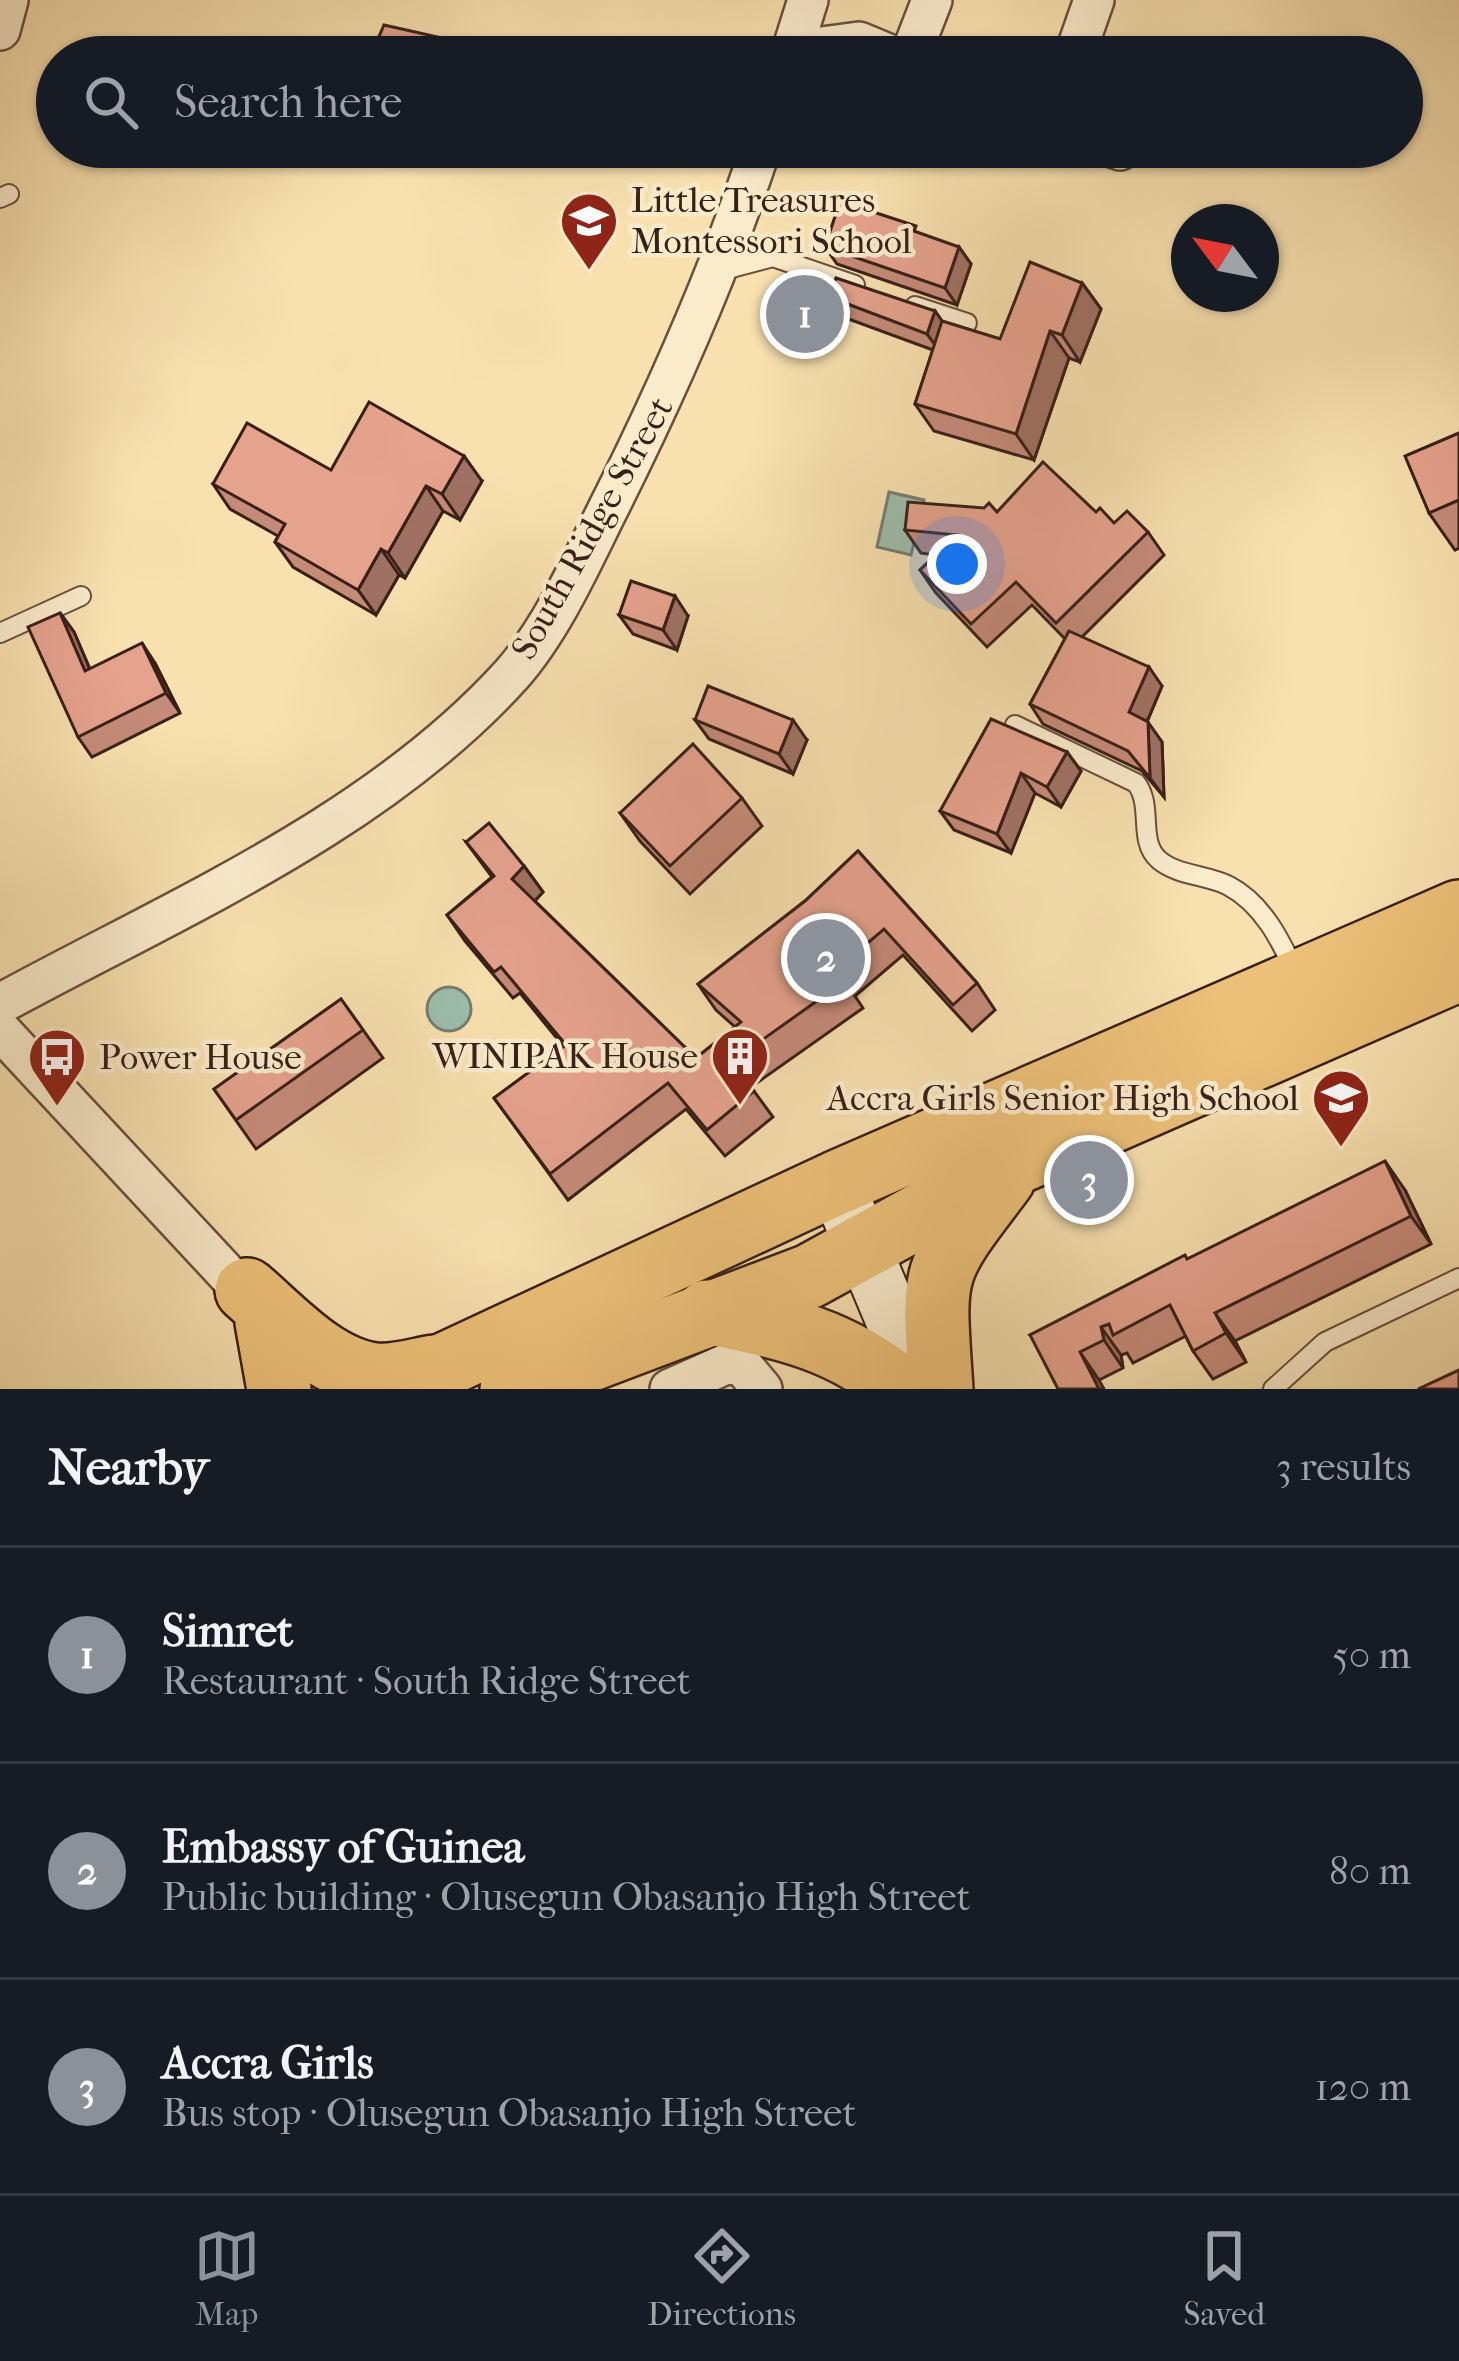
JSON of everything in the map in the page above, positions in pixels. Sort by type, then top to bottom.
[{"type":"main road","points":[[393,1389],[836,1183],[1459,912]]},
{"type":"main road","points":[[512,1389],[810,1276],[1016,1163],[1459,969]]},
{"type":"main road","points":[[941,1389],[933,1296],[940,1266],[1016,1163]]},
{"type":"main road","points":[[257,1306],[352,1369],[379,1376],[454,1364]]},
{"type":"main road","points":[[257,1306],[279,1389]]},
{"type":"main road","points":[[706,1312],[818,1337],[901,1389]]},
{"type":"street","points":[[0,30],[8,0]]},
{"type":"street","points":[[797,36],[808,0]]},
{"type":"street","points":[[918,36],[932,0]]},
{"type":"street","points":[[1081,36],[1094,0]]},
{"type":"street","name":"South Ridge Street","points":[[0,1004],[309,835],[434,748],[514,671],[582,561],[671,386],[753,168]]},
{"type":"street","points":[[0,1030],[257,1306],[326,1389]]},
{"type":"street","points":[[836,1183],[922,1389]]},
{"type":"street","points":[[670,1389],[726,1364],[742,1365],[762,1389]]},
{"type":"lane","points":[[716,272],[772,257],[880,294]]},
{"type":"lane","points":[[902,301],[967,323]]},
{"type":"lane","points":[[0,633],[81,596]]},
{"type":"lane","points":[[1015,725],[1136,783],[1146,796],[1149,846],[1160,861],[1229,886],[1257,910],[1273,928],[1300,984]]},
{"type":"lane","points":[[1273,1389],[1325,1342],[1459,1278]]},
{"type":"shaded area","points":[[889,492],[924,500],[911,555],[877,547]]},
{"type":"shaded area","points":[[449,987],[465,993],[471,1009],[465,1025],[449,1031],[433,1025],[427,1009],[433,993]]},
{"type":"building","points":[[384,25],[433,36],[379,36]]},
{"type":"building","points":[[840,201],[916,226],[914,231],[959,247],[945,288],[825,247]]},
{"type":"building","points":[[1030,262],[1082,283],[1062,335],[1050,331],[1016,434],[915,404],[942,321],[1000,339]]},
{"type":"building","points":[[836,278],[935,311],[927,334],[829,297]]},
{"type":"building","points":[[369,402],[464,456],[442,494],[426,486],[388,553],[381,549],[358,590],[275,542],[285,524],[213,484],[247,423],[331,470]]},
{"type":"building","points":[[1459,433],[1459,500],[1429,513],[1405,456]]},
{"type":"building","points":[[1043,462],[1096,512],[1100,508],[1114,523],[1127,511],[1148,532],[1056,623],[1016,582],[971,624],[920,570],[956,535],[905,530],[908,502],[984,508],[989,503],[997,512]]},
{"type":"building","points":[[631,581],[675,596],[663,630],[619,615]]},
{"type":"building","points":[[60,613],[85,671],[142,643],[166,693],[78,737],[28,627]]},
{"type":"building","points":[[1069,631],[1149,667],[1129,712],[1148,722],[1150,778],[1128,751],[1030,704]]},
{"type":"building","points":[[708,686],[793,720],[779,754],[695,720]]},
{"type":"building","points":[[991,719],[1067,752],[1047,787],[1021,773],[997,834],[940,811]]},
{"type":"building","points":[[693,744],[742,798],[670,866],[620,813]]},
{"type":"building","points":[[489,823],[524,866],[512,879],[696,1058],[741,1022],[698,984],[805,901],[858,851],[977,983],[953,1005],[884,929],[836,970],[845,981],[731,1062],[754,1091],[707,1130],[668,1083],[550,1174],[494,1098],[566,1045],[501,967],[494,972],[447,915],[494,876],[466,842]]},
{"type":"building","points":[[341,999],[363,1030],[236,1120],[214,1089]]},
{"type":"building","points":[[1385,1161],[1411,1216],[1215,1313],[1226,1333],[1193,1351],[1170,1305],[1113,1335],[1109,1324],[1101,1327],[1104,1340],[1080,1352],[1099,1389],[1058,1389],[1030,1335],[1185,1255],[1187,1259]]},
{"type":"building","points":[[1459,1370],[1459,1389],[1418,1389]]},
{"type":"place","name":"Little Treasures Montessori School","points":[[589,272]]},
{"type":"place","name":"Simret","points":[[805,314]]},
{"type":"place","name":"Embassy of Guinea","points":[[826,958]]},
{"type":"place","name":"WINIPAK House","points":[[740,1107]]},
{"type":"place","name":"Power House","points":[[57,1108]]},
{"type":"place","name":"Accra Girls Senior High School","points":[[1341,1149]]},
{"type":"place","name":"Accra Girls","points":[[1089,1180]]}]
